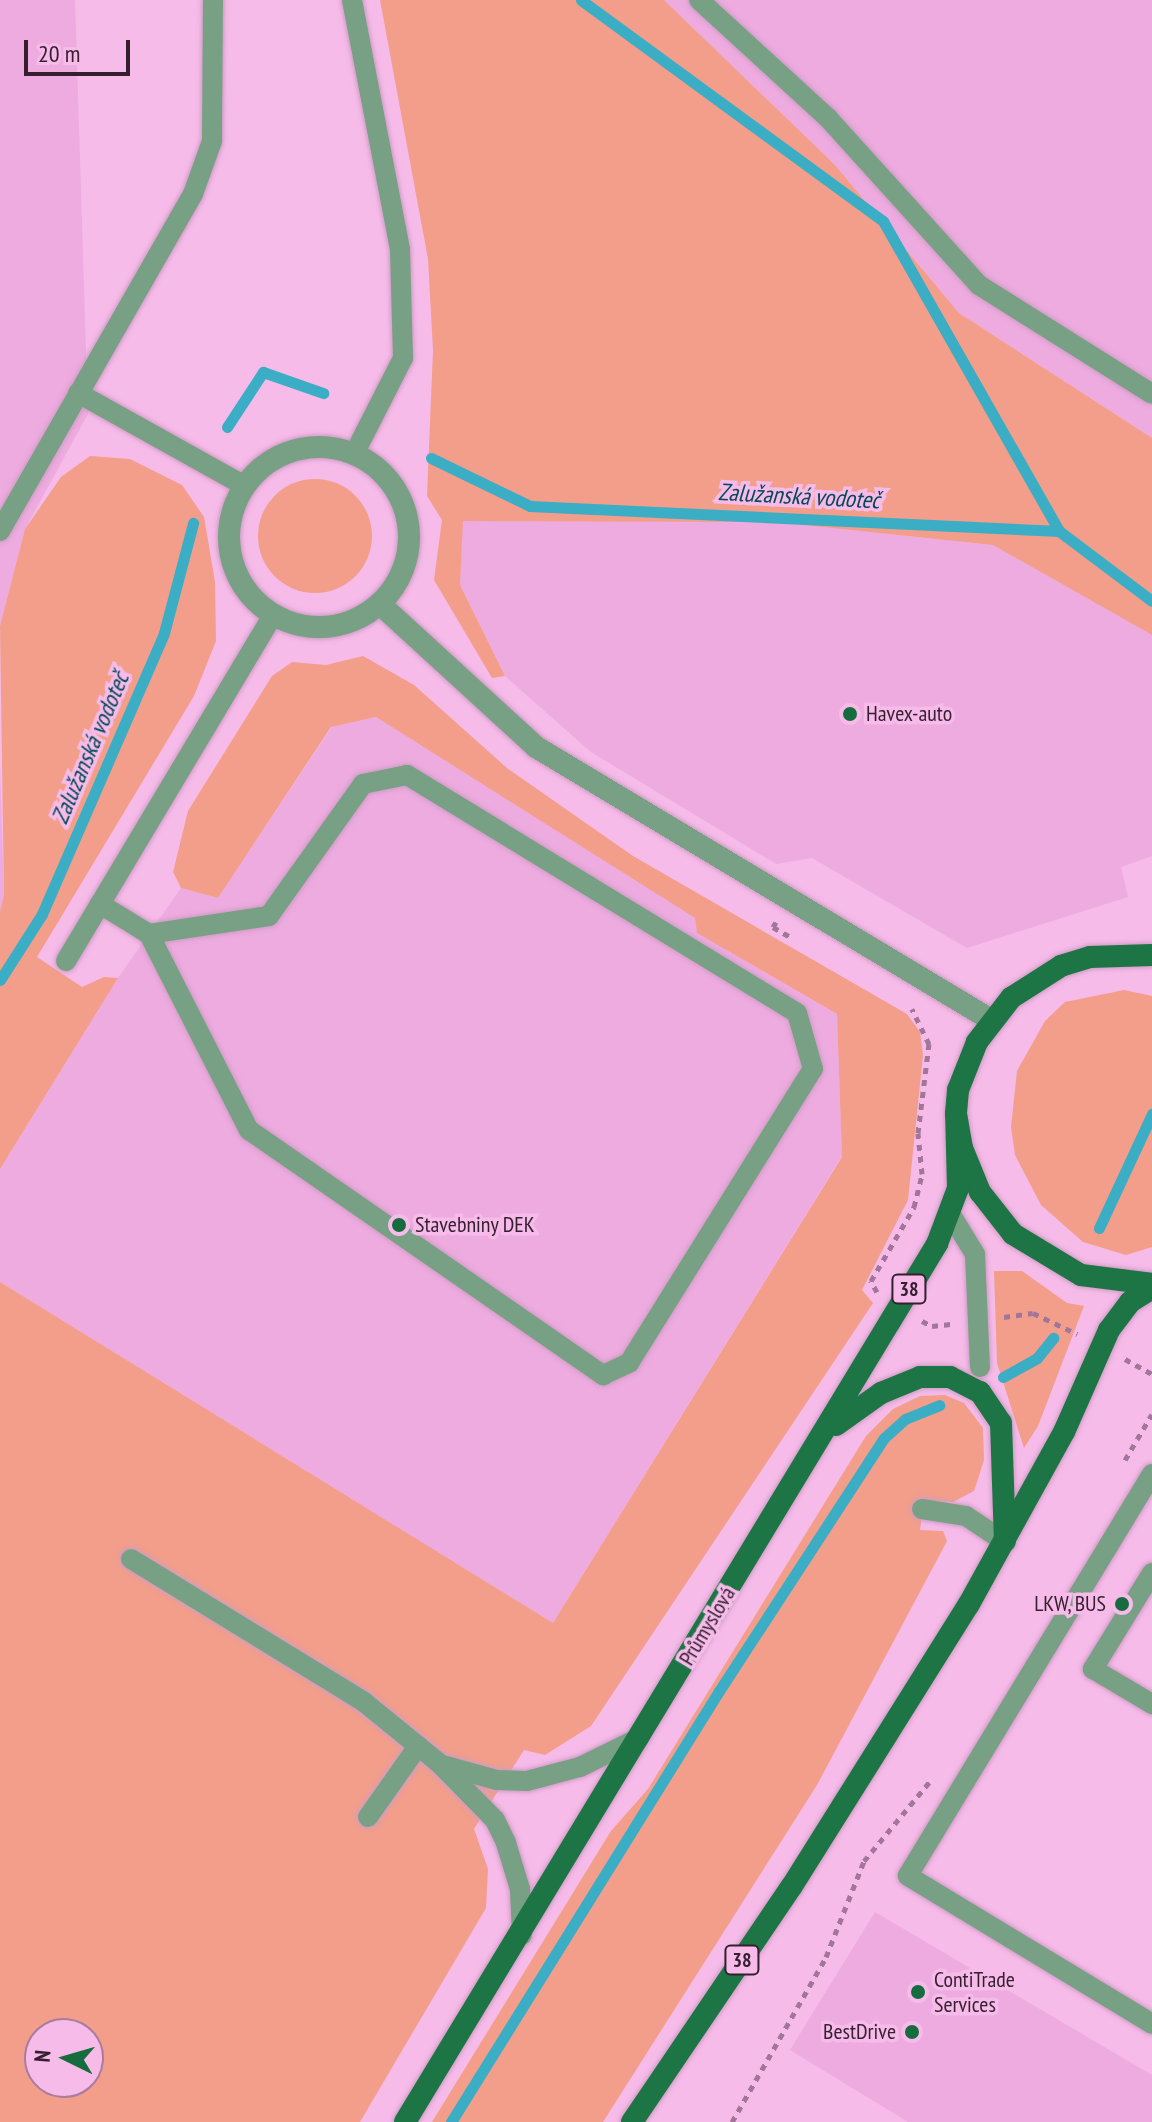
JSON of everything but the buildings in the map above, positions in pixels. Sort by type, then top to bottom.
[{"type":"main road","name":"38","points":[[956,1114],[966,1065],[991,1020],[1011,998],[1061,966],[1119,953],[1152,955]]},
{"type":"main road","name":"Průmyslová","points":[[405,2122],[815,1451],[951,1215],[958,1188],[956,1114]]},
{"type":"main road","points":[[956,1114],[962,1148],[980,1192],[1013,1234],[1081,1275],[1152,1286]]},
{"type":"main road","name":"38","points":[[632,2122],[792,1886],[1005,1542],[1064,1432],[1109,1330],[1130,1302],[1152,1286]]},
{"type":"main road","points":[[815,1451],[836,1425],[881,1393],[920,1377],[964,1382],[980,1392],[1001,1423],[1005,1542]]},
{"type":"street","points":[[306,448],[354,454],[394,486],[410,535],[397,584],[380,604],[356,620],[328,627],[300,626],[273,615],[250,596],[235,571],[229,542],[233,513],[245,486],[282,455],[306,448]]},
{"type":"street","points":[[380,604],[536,747],[991,1020]]},
{"type":"lane","points":[[0,531],[193,194],[212,141],[213,0]]},
{"type":"lane","points":[[352,0],[400,250],[403,358],[354,454]]},
{"type":"lane","points":[[699,0],[828,118],[979,285],[1152,394]]},
{"type":"lane","points":[[78,393],[245,486]]},
{"type":"lane","points":[[66,961],[273,615]]},
{"type":"lane","points":[[100,904],[149,934],[249,1130],[603,1375],[629,1363],[813,1069],[797,1013],[407,775],[363,784],[269,916],[149,934]]},
{"type":"lane","points":[[951,1215],[975,1254],[980,1367]]},
{"type":"lane","points":[[1152,1474],[908,1876],[1152,2024]]},
{"type":"lane","points":[[922,1509],[966,1516],[1005,1542]]},
{"type":"lane","points":[[131,1559],[364,1702],[439,1763],[495,1820],[506,1843],[520,1889],[522,1935]]},
{"type":"lane","points":[[1152,1573],[1093,1669],[1152,1704]]},
{"type":"lane","points":[[439,1763],[497,1780],[527,1781],[580,1767],[639,1738]]},
{"type":"lane","points":[[368,1817],[418,1746]]},
{"type":"path","points":[[1119,1468],[1152,1414]]},
{"type":"path","points":[[732,2122],[826,1957],[864,1861],[939,1766]]},
{"type":"shaded area","points":[[0,0],[75,0],[88,414],[25,529],[0,626]]},
{"type":"shaded area","points":[[380,0],[664,0],[834,164],[959,313],[1152,438],[1152,635],[993,545],[775,522],[463,521],[460,585],[505,676],[492,678],[434,580],[442,520],[427,496],[433,350],[428,259]]},
{"type":"shaded area","points":[[664,0],[1152,0],[1152,438],[959,313],[834,164]]},
{"type":"shaded area","points":[[90,456],[130,459],[182,485],[204,517],[215,582],[216,641],[194,696],[37,957],[82,987],[104,977],[118,978],[0,1169],[0,911],[4,895],[0,626],[25,529],[61,477]]},
{"type":"shaded area","points":[[315,479],[337,484],[355,496],[367,514],[372,536],[367,558],[355,576],[337,588],[315,593],[293,588],[275,576],[263,558],[258,536],[263,514],[275,496],[293,484]]},
{"type":"shaded area","name":"Havex-auto","points":[[462,521],[775,522],[993,545],[1152,635],[1152,856],[1121,867],[1128,897],[967,948],[812,858],[776,864],[591,752],[505,676],[460,585]]},
{"type":"shaded area","points":[[363,656],[414,685],[507,768],[633,856],[907,1014],[920,1032],[923,1055],[908,1200],[862,1290],[873,1303],[591,1726],[545,1755],[524,1750],[474,1829],[488,1869],[486,1908],[360,2122],[0,2122],[0,1282],[553,1623],[842,1157],[837,1014],[697,933],[695,918],[376,717],[331,727],[218,898],[181,888],[173,872],[188,811],[272,676],[292,662],[326,665]]},
{"type":"shaded area","name":"Stavebniny DEK","points":[[376,717],[695,918],[697,933],[837,1014],[842,1156],[553,1623],[0,1282],[0,1169],[118,978],[181,888],[218,898],[332,727]]},
{"type":"shaded area","points":[[0,764],[4,895],[0,911]]},
{"type":"shaded area","points":[[1124,990],[1152,996],[1152,1247],[1126,1255],[1083,1242],[1041,1205],[1015,1155],[1011,1127],[1017,1071],[1045,1021],[1065,1002]]},
{"type":"shaded area","points":[[994,1271],[1022,1271],[1067,1303],[1084,1306],[1038,1426],[1024,1448],[997,1363]]},
{"type":"shaded area","points":[[945,1395],[964,1403],[983,1428],[984,1460],[974,1491],[953,1502],[924,1501],[920,1530],[943,1531],[947,1541],[817,1785],[603,2122],[432,2122],[611,1831],[648,1789],[866,1436],[893,1409],[920,1396]]},
{"type":"shaded area","name":"ContiTrade Services","points":[[875,1912],[1152,2075],[1152,2122],[908,2122],[790,2050]]},
{"type":"waterway","points":[[581,0],[883,221],[1059,531]]},
{"type":"waterway","name":"Zalužanská vodoteč","points":[[227,427],[263,372],[323,393]]},
{"type":"waterway","name":"Zalužanská vodoteč","points":[[431,458],[530,506],[1059,531],[1152,601]]},
{"type":"waterway","name":"Zalužanská vodoteč","points":[[0,980],[42,914],[164,633],[193,523]]},
{"type":"waterway","points":[[1099,1228],[1152,1114]]},
{"type":"waterway","points":[[1003,1377],[1037,1358],[1053,1338]]},
{"type":"waterway","points":[[451,2122],[719,1691],[884,1438],[905,1419],[939,1405]]},
{"type":"place","name":"Havex-auto","points":[[850,714]]},
{"type":"place","name":"Stavebniny DEK","points":[[399,1225]]},
{"type":"place","name":"LKW, BUS","points":[[1122,1604]]},
{"type":"place","name":"ContiTrade Services","points":[[918,1992]]},
{"type":"place","name":"BestDrive","points":[[912,2032]]}]
